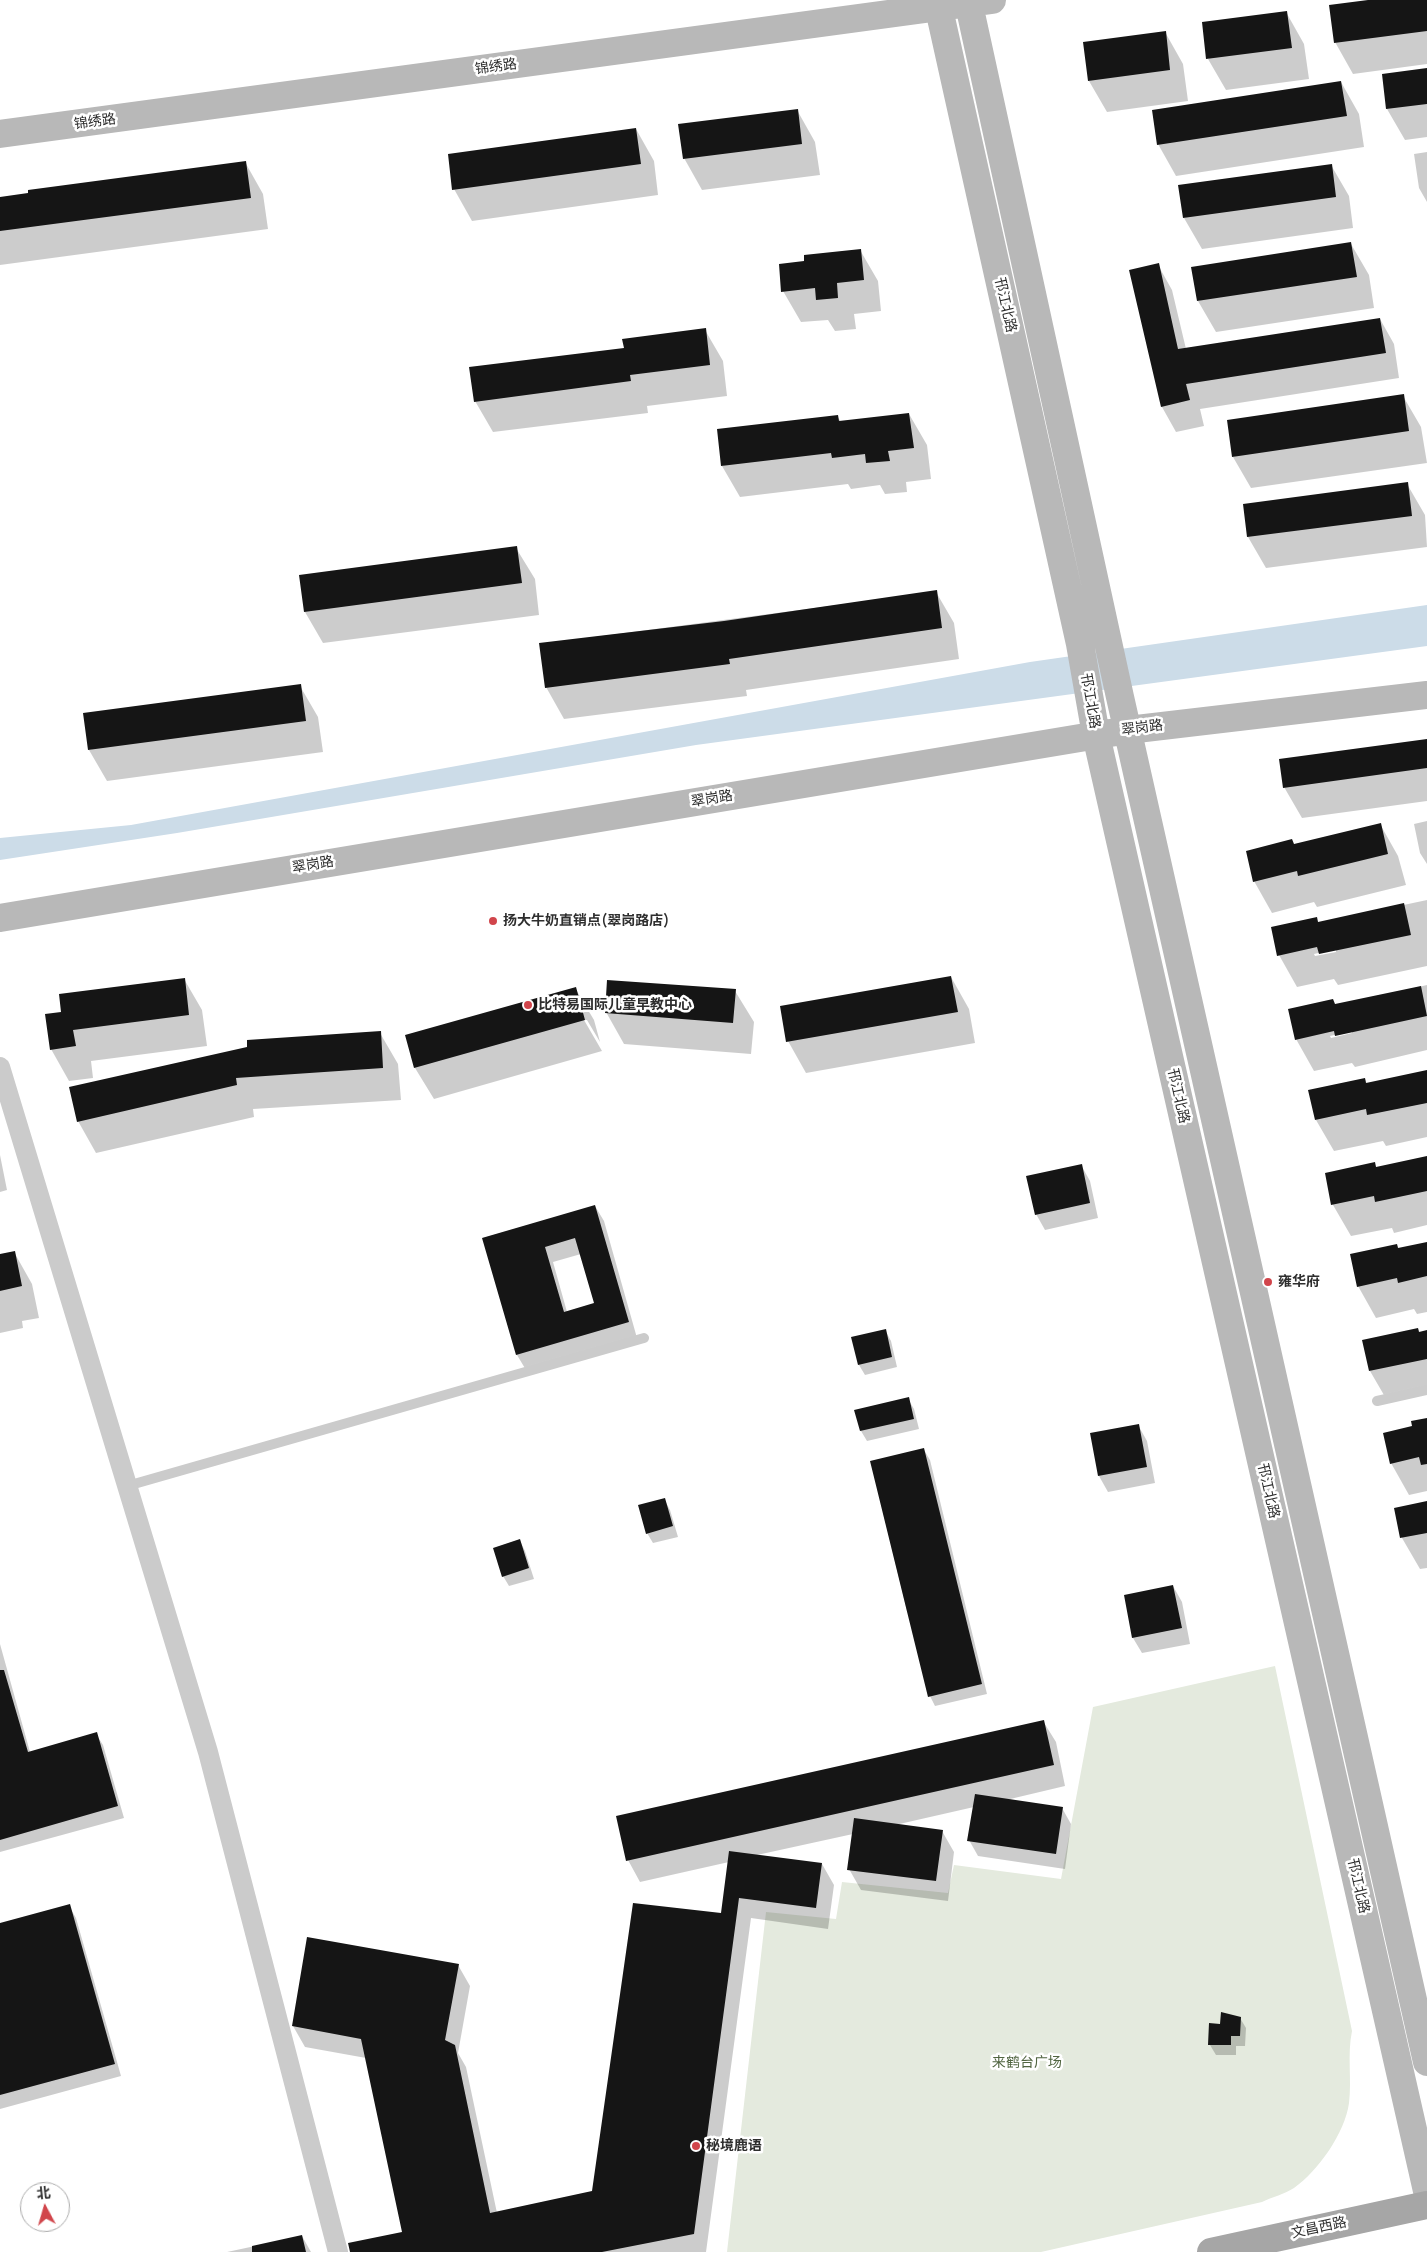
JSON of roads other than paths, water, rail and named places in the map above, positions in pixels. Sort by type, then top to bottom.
[{"type":"main road","name":"锦绣路","points":[[0,134],[937,4],[976,1]]},
{"type":"main road","name":"邗江北路","points":[[976,1],[1120,697],[1427,2062]]},
{"type":"main road","name":"邗江北路","points":[[937,4],[1080,644],[1096,735],[1427,2191]]},
{"type":"main road","name":"翠岗路","points":[[0,918],[1096,735],[1427,695]]},
{"type":"main road","name":"文昌西路","points":[[1211,2252],[1427,2205]]},
{"type":"street","points":[[0,1067],[208,1752],[338,2252]]},
{"type":"lane","points":[[127,1486],[644,1338]]},
{"type":"lane","points":[[1377,1401],[1427,1390]]},
{"type":"water","points":[[1427,605],[1427,646],[696,745],[177,833],[0,860],[0,838],[131,825],[1030,662]]},
{"type":"place","name":"扬大牛奶直销点(翠岗路店)","points":[[493,921]]},
{"type":"place","name":"比特易国际儿童早教中心","points":[[528,1005]]},
{"type":"place","name":"雍华府","points":[[1268,1282]]},
{"type":"place","name":"秘境鹿语","points":[[696,2146]]},
{"type":"park label","name":"来鹤台广场","points":[[1027,2063]]}]
